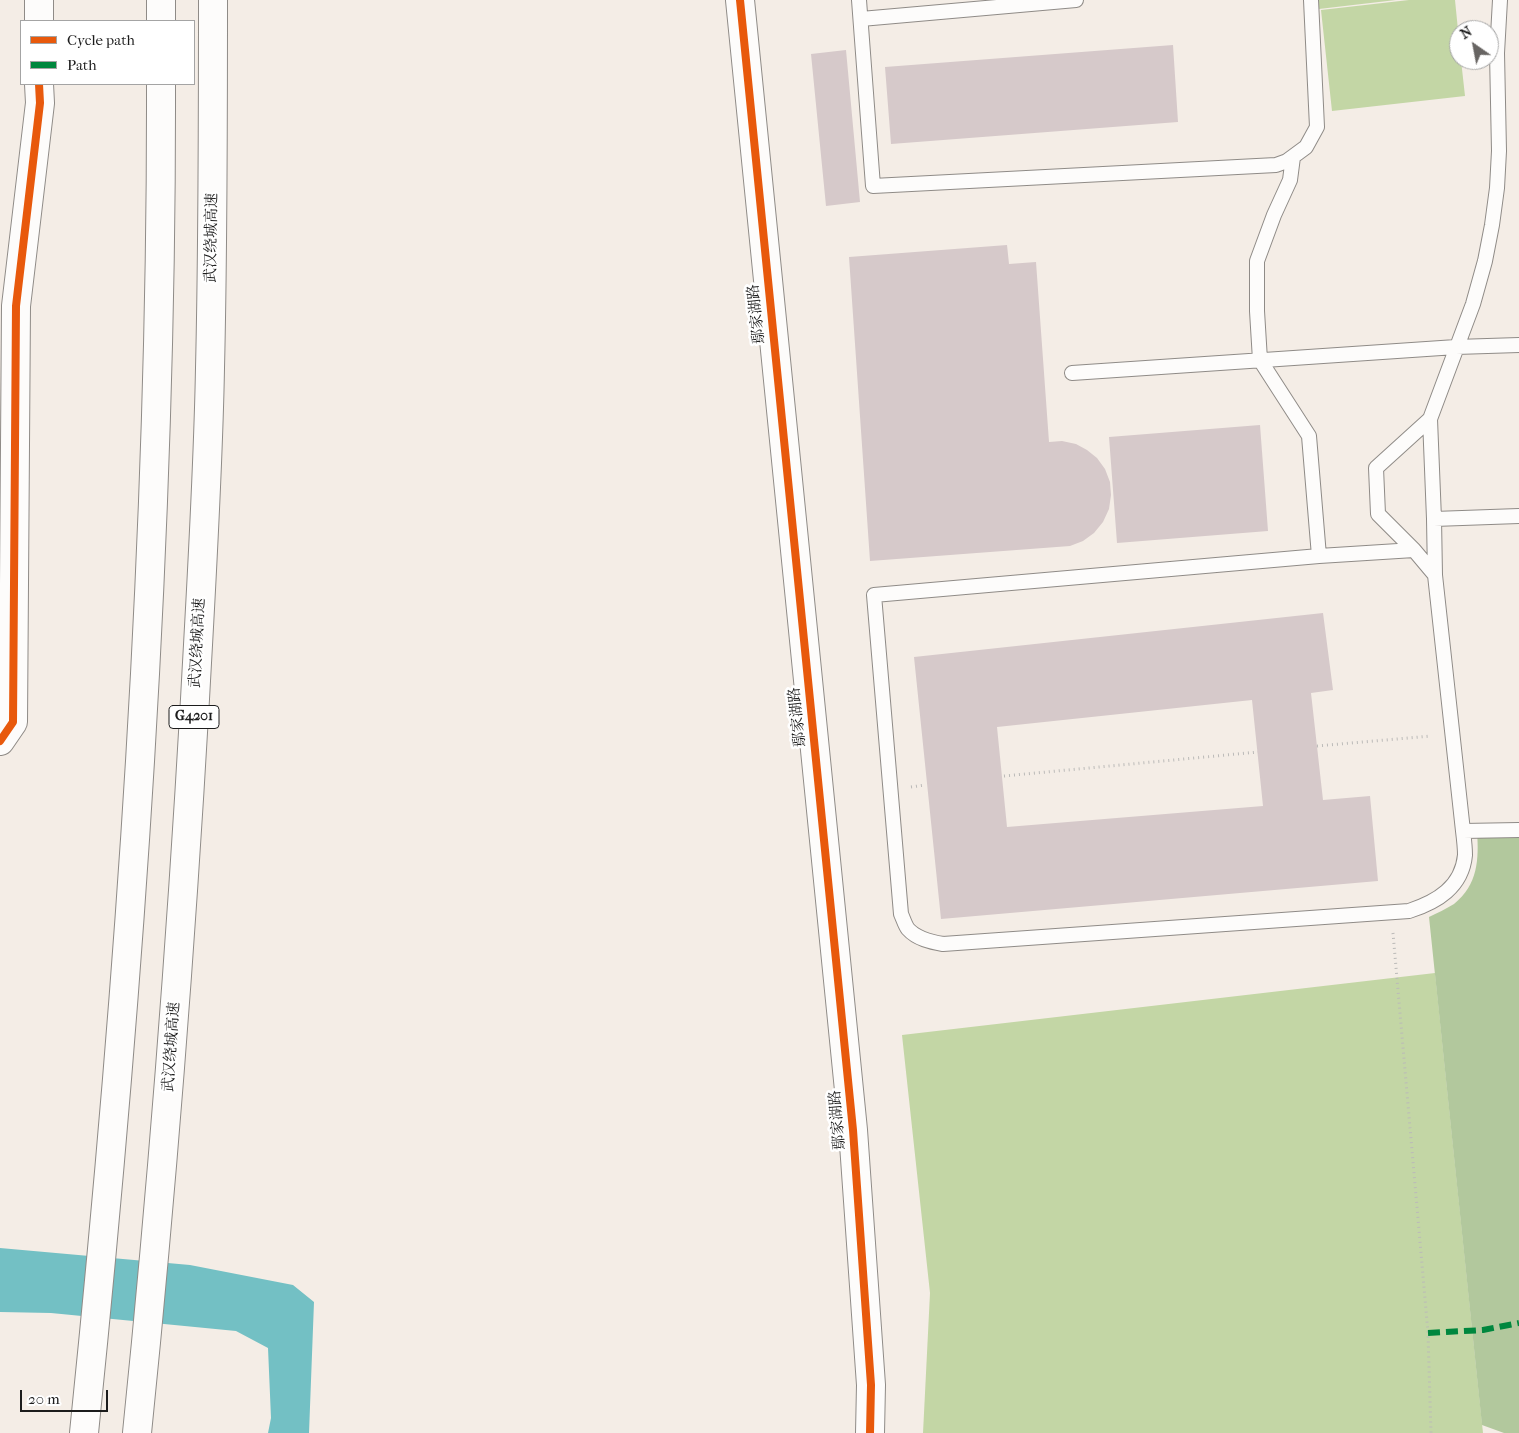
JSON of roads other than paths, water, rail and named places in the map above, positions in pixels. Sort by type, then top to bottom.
[{"type":"main road","points":[[38,0],[39,20]]},
{"type":"main road","points":[[161,0],[161,20]]},
{"type":"main road","name":"武汉绕城高速","points":[[137,1433],[173,1041],[201,594],[210,371],[213,0]]},
{"type":"main road","name":"鄢家湖路","points":[[740,0],[853,1130],[871,1385],[870,1433]]},
{"type":"main road","points":[[0,742],[13,722],[16,306],[40,103],[40,85]]},
{"type":"main road","points":[[84,1433],[122,1028],[136,815],[158,369],[161,85]]},
{"type":"main road","points":[[80,1433],[91,1372]]},
{"type":"lane","points":[[859,0],[873,186],[1276,165],[1287,161],[1306,147],[1318,127],[1311,0]]},
{"type":"lane","points":[[861,19],[1076,0]]},
{"type":"lane","points":[[1414,550],[1319,556],[874,595],[901,914],[908,929],[920,938],[943,944],[1409,911],[1428,905],[1447,893],[1459,876],[1465,856],[1435,575],[1430,419],[1473,304],[1485,261],[1496,197],[1500,151],[1497,53],[1500,0]]},
{"type":"lane","points":[[1293,157],[1290,180],[1270,222],[1257,260],[1257,312],[1260,360],[1309,436],[1319,556]]},
{"type":"lane","points":[[1072,373],[1456,347],[1519,345]]},
{"type":"lane","points":[[1430,419],[1376,468],[1378,514],[1414,550],[1435,575]]},
{"type":"lane","points":[[1434,519],[1519,516]]},
{"type":"lane","points":[[1463,832],[1519,830]]},
{"type":"water","points":[[0,1248],[190,1265],[293,1285],[314,1302],[309,1433],[268,1433],[271,1418],[268,1348],[236,1331],[51,1313],[0,1312]]}]
